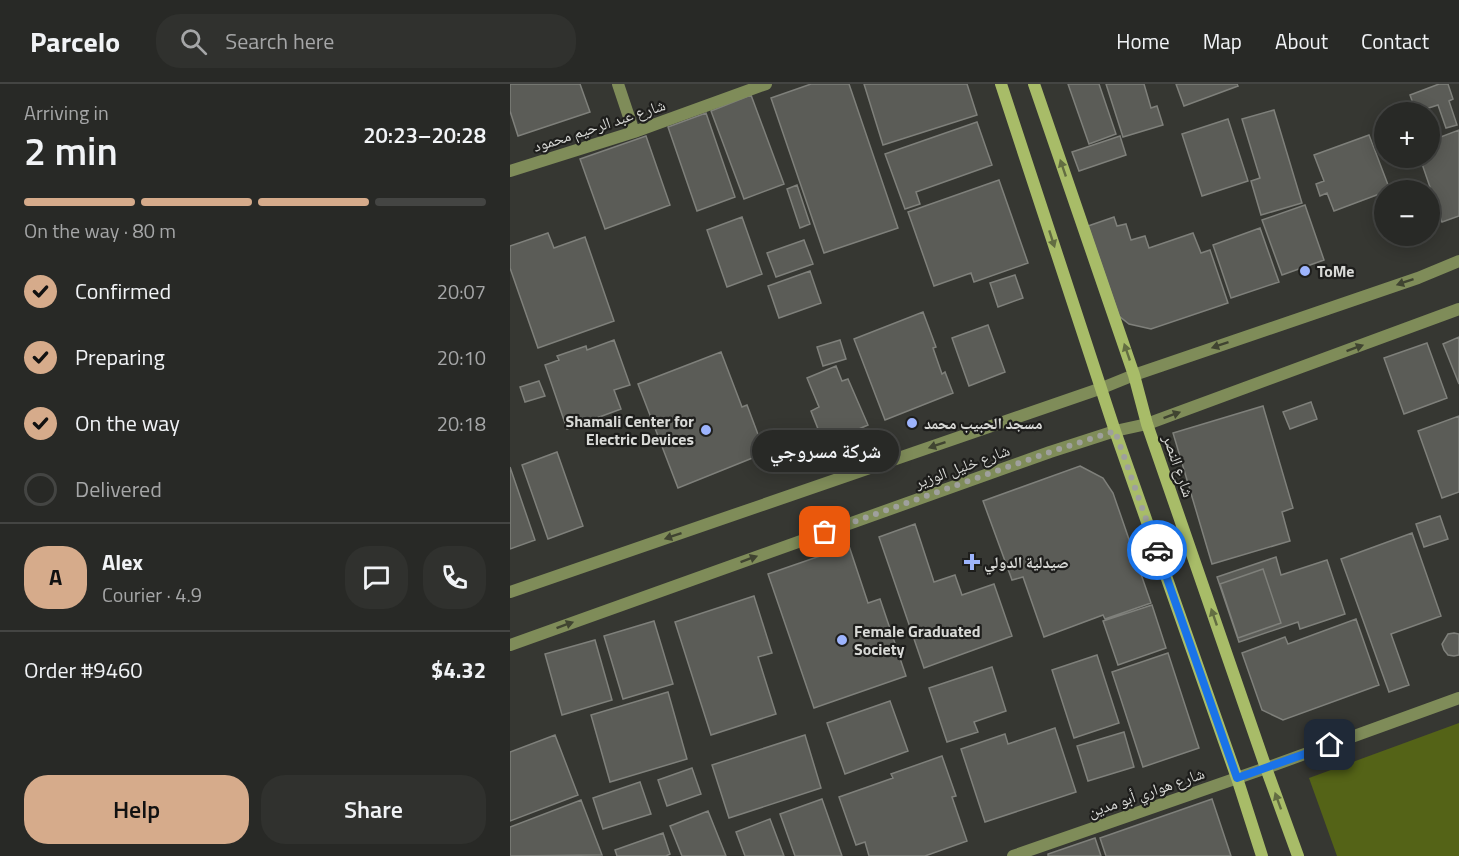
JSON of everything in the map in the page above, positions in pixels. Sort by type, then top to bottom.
[{"type":"main road","points":[[1001,84],[1115,431],[1237,778],[1262,856]]},
{"type":"main road","name":"شارع النصر","points":[[1034,84],[1134,375],[1147,424],[1298,856]]},
{"type":"street","points":[[618,84],[634,132]]},
{"type":"street","name":"شارع عبد الرحيم محمود","points":[[510,171],[634,132],[766,84]]},
{"type":"street","name":"شارع خليل الوزير","points":[[510,592],[1418,278],[1459,261]]},
{"type":"street","name":"شارع خليل الوزير","points":[[510,645],[1050,452],[1115,431],[1147,424],[1459,309]]},
{"type":"street","name":"شارع هواري أبو مدين","points":[[1013,856],[1459,698]]},
{"type":"green space","points":[[1459,723],[1459,856],[1337,856],[1309,778]]},
{"type":"building","points":[[510,84],[580,84],[590,112],[518,136],[510,111]]},
{"type":"building","points":[[811,84],[849,84],[898,228],[824,253],[771,98]]},
{"type":"building","points":[[864,84],[967,84],[977,115],[883,145]]},
{"type":"building","points":[[1068,84],[1099,84],[1116,134],[1089,144]]},
{"type":"building","points":[[1106,84],[1144,84],[1151,108],[1157,106],[1163,125],[1123,137]]},
{"type":"building","points":[[1176,84],[1237,84],[1238,86],[1184,106]]},
{"type":"building","points":[[1439,84],[1448,84],[1453,99],[1449,101],[1457,125],[1446,128],[1440,111],[1440,102],[1412,102],[1410,95]]},
{"type":"building","points":[[751,95],[784,184],[744,199],[711,111]]},
{"type":"building","points":[[1274,110],[1302,203],[1261,215],[1251,181],[1260,178],[1242,119]]},
{"type":"building","points":[[706,113],[735,197],[697,211],[668,127]]},
{"type":"building","points":[[1228,119],[1248,181],[1202,196],[1182,134]]},
{"type":"building","points":[[977,122],[992,165],[916,192],[920,204],[905,209],[885,154]]},
{"type":"building","points":[[1459,130],[1459,216],[1442,222],[1440,180],[1428,180],[1423,168],[1440,168],[1440,137]]},
{"type":"building","points":[[1369,135],[1374,148],[1374,168],[1382,168],[1386,180],[1374,180],[1374,196],[1334,211],[1327,193],[1320,196],[1316,184],[1324,181],[1314,155]]},
{"type":"building","points":[[646,136],[670,205],[605,229],[580,159]]},
{"type":"building","points":[[1120,136],[1126,155],[1079,171],[1072,152]]},
{"type":"building","points":[[999,180],[1028,263],[974,282],[971,273],[934,286],[908,212]]},
{"type":"building","points":[[797,185],[810,224],[800,228],[787,189]]},
{"type":"building","points":[[1305,205],[1324,260],[1282,275],[1262,220]]},
{"type":"building","points":[[742,217],[762,274],[727,287],[707,230]]},
{"type":"building","points":[[1114,217],[1117,226],[1126,224],[1131,240],[1145,236],[1149,248],[1193,233],[1201,253],[1210,250],[1228,303],[1151,329],[1129,324],[1119,316],[1088,226]]},
{"type":"building","points":[[1260,228],[1279,282],[1231,298],[1213,245]]},
{"type":"building","points":[[548,233],[554,248],[585,237],[614,321],[538,348],[510,268],[510,246]]},
{"type":"building","points":[[804,240],[813,264],[776,277],[767,253]]},
{"type":"building","points":[[810,271],[821,303],[779,318],[768,286]]},
{"type":"building","points":[[1015,275],[1023,298],[998,307],[990,283]]},
{"type":"building","points":[[923,312],[936,347],[933,348],[942,374],[945,372],[953,393],[885,420],[854,339]]},
{"type":"building","points":[[988,325],[1005,372],[969,386],[952,338]]},
{"type":"building","points":[[1459,337],[1459,384],[1443,344]]},
{"type":"building","points":[[614,340],[630,385],[614,390],[621,409],[567,429],[545,365],[559,360],[557,356],[586,346],[587,350]]},
{"type":"building","points":[[840,340],[846,359],[823,366],[817,347]]},
{"type":"building","points":[[1427,343],[1447,398],[1404,414],[1384,358]]},
{"type":"building","name":"Shamali Center for Electric Devices","points":[[721,352],[742,407],[747,405],[765,453],[678,488],[638,384]]},
{"type":"building","points":[[836,366],[842,381],[848,379],[868,425],[824,444],[811,411],[819,407],[807,378]]},
{"type":"building","points":[[539,381],[545,396],[525,402],[520,387]]},
{"type":"building","points":[[1311,402],[1317,419],[1290,429],[1283,412]]},
{"type":"building","points":[[1263,406],[1293,508],[1282,512],[1290,541],[1212,564],[1173,433]]},
{"type":"building","points":[[1459,416],[1459,492],[1442,498],[1418,431]]},
{"type":"building","points":[[557,452],[583,526],[548,539],[522,465]]},
{"type":"building","points":[[1080,466],[1103,478],[1113,493],[1151,603],[1105,619],[1103,615],[1044,637],[1023,577],[1012,580],[983,501]]},
{"type":"building","points":[[510,467],[535,540],[510,549]]},
{"type":"building","points":[[1440,516],[1448,539],[1424,547],[1416,524]]},
{"type":"building","points":[[915,524],[934,582],[955,575],[962,595],[994,584],[1012,636],[924,668],[879,537]]},
{"type":"building","points":[[1412,533],[1441,616],[1391,634],[1409,685],[1389,692],[1341,559]]},
{"type":"building","name":"Female Graduated Society","points":[[849,546],[868,603],[880,599],[906,676],[814,708],[768,574]]},
{"type":"building","points":[[1276,557],[1281,575],[1327,560],[1345,614],[1300,629],[1298,622],[1239,642],[1217,577]]},
{"type":"building","points":[[1263,569],[1281,623],[1238,638],[1220,584]]},
{"type":"building","points":[[754,596],[772,653],[758,657],[776,714],[711,735],[675,622]]},
{"type":"building","points":[[1152,605],[1166,648],[1118,665],[1103,621]]},
{"type":"building","points":[[1356,619],[1379,685],[1283,720],[1262,710],[1242,653],[1285,637],[1288,644]]},
{"type":"building","points":[[654,621],[673,684],[623,699],[604,636]]},
{"type":"building","points":[[1448,634],[1459,634],[1459,655],[1454,656],[1448,655],[1442,644]]},
{"type":"building","points":[[595,640],[612,700],[562,715],[545,654]]},
{"type":"building","points":[[1168,653],[1199,748],[1143,767],[1112,672]]},
{"type":"building","points":[[1097,655],[1119,723],[1074,738],[1052,670]]},
{"type":"building","points":[[992,667],[1006,711],[974,722],[978,732],[947,742],[929,688]]},
{"type":"building","points":[[668,692],[687,759],[610,782],[591,715]]},
{"type":"building","points":[[890,701],[908,751],[845,774],[827,723]]},
{"type":"building","points":[[1055,728],[1076,792],[985,822],[961,749],[1005,734],[1008,744]]},
{"type":"building","points":[[1124,732],[1134,767],[1088,781],[1077,746]]},
{"type":"building","points":[[555,735],[578,795],[510,821],[510,752]]},
{"type":"building","points":[[805,735],[821,788],[729,818],[712,765]]},
{"type":"building","points":[[942,756],[956,796],[952,797],[967,841],[925,856],[869,856],[865,842],[856,845],[839,797],[893,778],[891,774]]},
{"type":"building","points":[[692,768],[701,794],[667,806],[658,780]]},
{"type":"building","points":[[640,782],[651,814],[603,829],[593,798]]},
{"type":"building","points":[[822,799],[842,856],[795,856],[780,814]]},
{"type":"building","points":[[1212,799],[1231,856],[1106,856],[1100,838]]},
{"type":"building","points":[[581,800],[602,855],[510,856],[510,827]]},
{"type":"building","points":[[708,811],[726,856],[682,856],[670,826]]},
{"type":"building","points":[[770,819],[784,856],[745,856],[736,832]]},
{"type":"building","points":[[663,833],[670,854],[666,856],[617,856],[615,850]]},
{"type":"building","points":[[1095,838],[1101,856],[1048,856],[1048,854]]},
{"type":"way so far","points":[[825,532],[1115,431],[1157,550]]},
{"type":"place","name":"ToMe","points":[[1305,271]]},
{"type":"place","name":"مسجد الحبيب محمد","points":[[912,423]]},
{"type":"place","name":"Shamali Center for Electric Devices","points":[[706,430]]},
{"type":"place","name":"شركة مسروجي","points":[[825,532]]},
{"type":"place","name":"صيدلية الدولي","points":[[972,562]]},
{"type":"place","name":"Female Graduated Society","points":[[842,640]]},
{"type":"route","points":[[1157,550],[1237,778],[1330,745]]}]
